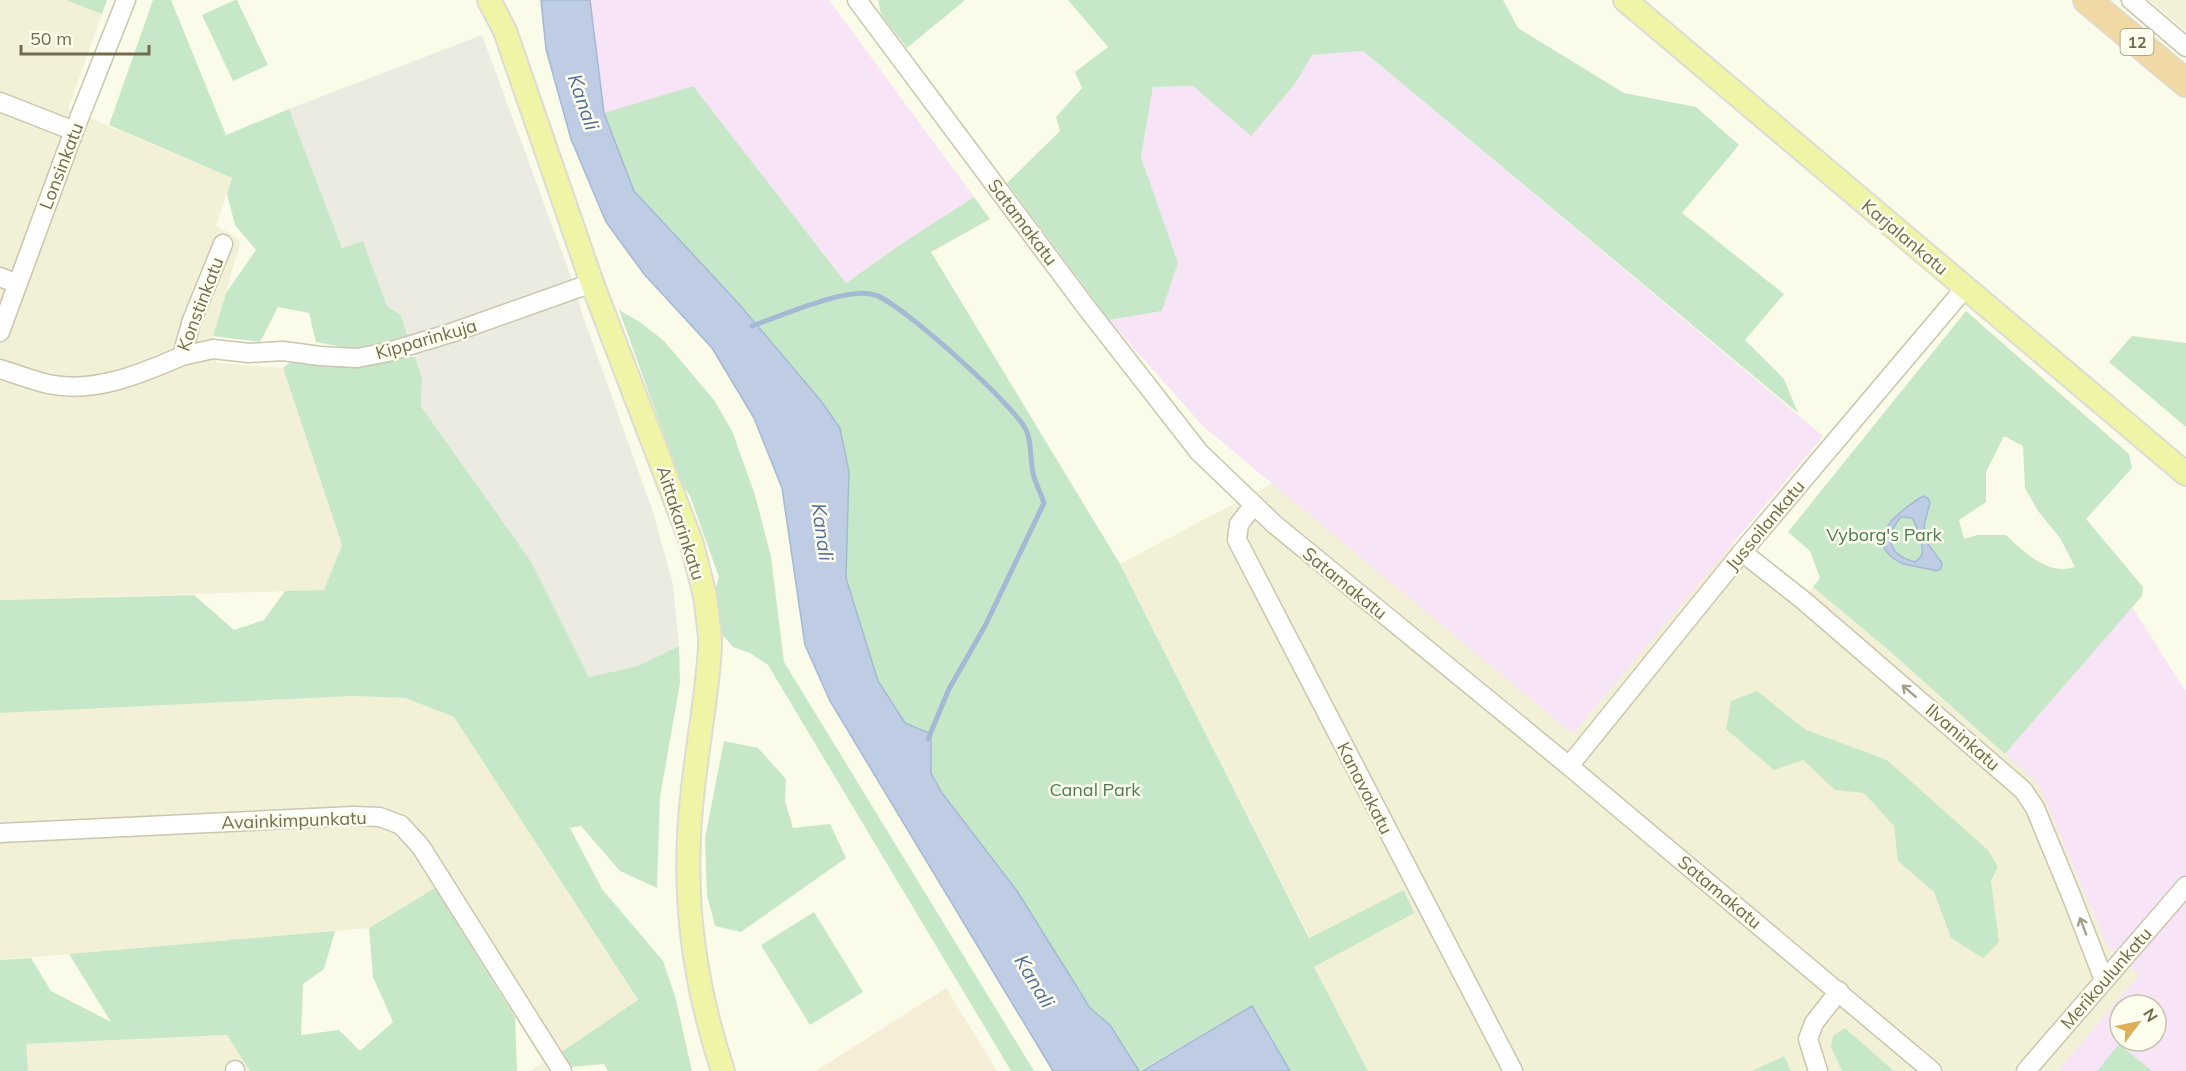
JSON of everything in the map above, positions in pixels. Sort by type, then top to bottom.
[{"type":"highway","name":"12","points":[[2087,0],[2186,83]]},
{"type":"main road","name":"Aittakarinkatu","points":[[489,0],[505,31],[592,283],[692,544],[705,596],[710,648],[689,837],[689,909],[695,958],[723,1071]]},
{"type":"main road","name":"Karjalankatu","points":[[1625,0],[2186,474]]},
{"type":"street","name":"Lonsinkatu","points":[[0,332],[74,131],[126,0]]},
{"type":"street","name":"Satamakatu","points":[[857,0],[1079,298],[1192,443],[1254,505],[1839,991],[1932,1071]]},
{"type":"street","points":[[2131,0],[2186,47]]},
{"type":"street","points":[[0,102],[74,131]]},
{"type":"street","name":"Konstinkatu","points":[[0,369],[50,384],[80,387],[141,374],[182,356],[191,323],[223,244]]},
{"type":"street","points":[[0,277],[17,284]]},
{"type":"street","name":"Kipparinkuja","points":[[182,356],[213,349],[249,352],[283,351],[357,358],[388,352],[461,330],[592,283]]},
{"type":"street","name":"Jussoilankatu","points":[[1569,766],[1742,552],[1965,288]]},
{"type":"street","name":"Kanavakatu","points":[[1254,505],[1239,524],[1237,540],[1513,1071]]},
{"type":"street","name":"Ilvaninkatu","points":[[1742,552],[1803,600],[2023,790],[2035,808],[2072,895],[2104,980]]},
{"type":"street","name":"Avainkimpunkatu","points":[[0,833],[354,816],[380,817],[401,825],[421,847],[562,1071]]},
{"type":"street","name":"Merikoulunkatu","points":[[2026,1071],[2186,886]]},
{"type":"street","points":[[1818,1071],[1808,1039],[1814,1023],[1839,991]]},
{"type":"shaded area","points":[[0,0],[66,0],[102,14],[68,109],[232,178],[216,225],[241,241],[213,336],[217,363],[283,368],[342,545],[325,590],[0,600]]},
{"type":"shaded area","points":[[590,0],[829,0],[974,197],[846,283],[693,87],[604,113]]},
{"type":"shaded area","points":[[2149,0],[2186,0],[2186,31]]},
{"type":"shaded area","points":[[482,35],[571,277],[653,512],[673,585],[679,646],[638,666],[589,677],[532,563],[421,406],[422,378],[401,315],[387,306],[363,241],[342,248],[289,109]]},
{"type":"shaded area","points":[[1363,51],[1823,436],[1573,734],[1203,426],[1109,320],[1162,311],[1178,263],[1141,157],[1153,87],[1193,86],[1251,135],[1295,84],[1312,55]]},
{"type":"shaded area","points":[[1273,483],[1573,734],[1732,544],[1804,600],[1813,587],[1885,647],[2038,783],[2107,946],[2140,975],[2125,993],[2108,993],[2108,1012],[2058,1071],[1368,1071],[1313,967],[1413,913],[1405,890],[1310,938],[1120,564]]},
{"type":"shaded area","points":[[2132,607],[2186,692],[2186,1071],[2058,1071],[2108,1012],[2108,1053],[2168,1053],[2168,993],[2124,993],[2139,975],[2107,946],[2038,783],[2005,754]]},
{"type":"shaded area","points":[[353,696],[404,698],[454,717],[638,1001],[560,1053],[571,1071],[530,1071],[543,1062],[435,888],[369,928],[0,960],[0,713]]},
{"type":"shaded area","points":[[946,988],[997,1071],[816,1071]]},
{"type":"shaded area","points":[[227,1035],[250,1071],[28,1071],[25,1044]]},
{"type":"green space","points":[[66,0],[107,0],[102,14]]},
{"type":"green space","points":[[153,0],[171,0],[226,135],[289,109],[342,248],[363,241],[387,306],[401,315],[409,340],[359,350],[316,342],[309,313],[278,307],[260,342],[213,336],[226,293],[256,250],[235,225],[227,194],[232,178],[109,125]]},
{"type":"green space","points":[[235,0],[268,65],[233,81],[202,15]]},
{"type":"green space","points":[[878,0],[965,0],[907,48],[881,14]]},
{"type":"green space","points":[[1068,0],[1503,0],[1518,28],[1624,93],[1696,107],[1739,145],[1682,213],[1784,294],[1745,340],[1784,379],[1798,413],[1363,51],[1312,55],[1295,84],[1251,136],[1193,86],[1153,87],[1141,157],[1178,263],[1162,311],[1109,320],[1007,183],[1060,131],[1056,117],[1082,88],[1075,72],[1108,47]]},
{"type":"green space","name":"Canal Park","points":[[693,86],[846,283],[974,197],[990,219],[931,252],[1120,564],[1309,938],[1404,890],[1414,913],[1314,967],[1368,1071],[1290,1071],[1252,1006],[1139,1071],[1110,1025],[1090,1008],[1017,891],[942,793],[931,773],[931,734],[905,723],[878,681],[846,578],[849,472],[840,428],[821,401],[739,304],[634,191],[604,113]]},
{"type":"green space","points":[[619,310],[640,322],[664,341],[714,400],[732,431],[755,495],[771,557],[784,662],[1034,1071],[1011,1071],[768,665],[750,653],[733,647],[721,633],[713,597],[719,577],[690,496],[682,485]]},
{"type":"green space","name":"Vyborg's Park","points":[[1966,311],[2129,454],[2132,468],[2086,519],[2143,587],[2142,596],[2005,754],[1885,647],[1813,587],[1820,578],[1810,551],[1788,532]],"holes":[[[2004,436],[2023,446],[2025,488],[2038,511],[2060,538],[2075,567],[2055,568],[2037,561],[2006,535],[1977,535],[1964,539],[1959,520],[1986,502],[1986,472]]]},
{"type":"green space","points":[[2132,336],[2186,343],[2186,427],[2109,362]]},
{"type":"green space","points":[[415,357],[422,378],[421,406],[532,563],[589,677],[638,666],[679,646],[680,683],[660,797],[657,888],[620,871],[581,826],[570,828],[602,889],[663,961],[675,996],[692,1071],[608,1071],[604,1064],[569,1067],[560,1053],[638,1000],[454,717],[405,698],[353,696],[0,713],[0,600],[194,595],[234,630],[264,620],[285,591],[324,590],[342,545],[283,368],[295,359]]},
{"type":"green space","points":[[1757,691],[1806,730],[1887,760],[1988,850],[1998,867],[1991,881],[1999,942],[1983,958],[1951,938],[1934,892],[1898,861],[1894,826],[1864,793],[1835,790],[1803,760],[1774,770],[1726,729],[1731,701]]},
{"type":"green space","points":[[724,741],[758,748],[786,779],[785,801],[793,828],[830,824],[846,858],[741,932],[715,926],[707,895],[705,838]]},
{"type":"green space","points":[[435,888],[515,1017],[517,1071],[250,1071],[227,1035],[26,1044],[28,1071],[0,1071],[0,960],[31,958],[51,991],[111,1022],[69,954],[335,931],[324,969],[303,984],[301,1035],[339,1030],[360,1051],[393,1022],[373,977],[369,928]]},
{"type":"green space","points":[[814,912],[863,992],[810,1025],[761,945]]},
{"type":"green space","points":[[1845,1028],[1894,1071],[1842,1071],[1831,1047],[1833,1036]]},
{"type":"green space","points":[[2112,1053],[2130,1053],[2152,1071],[2097,1071]]},
{"type":"green space","points":[[1784,1056],[1791,1071],[1752,1071]]},
{"type":"water","name":"Kanali","points":[[541,0],[590,0],[604,113],[634,191],[739,304],[821,401],[840,428],[849,472],[846,578],[878,681],[905,723],[931,734],[931,773],[942,793],[1017,891],[1090,1008],[1110,1025],[1139,1071],[1053,1071],[830,701],[805,645],[782,488],[754,418],[712,348],[644,274],[606,222],[571,139],[546,49]]},
{"type":"water","points":[[1923,496],[1928,498],[1930,503],[1924,525],[1927,543],[1942,563],[1941,569],[1936,571],[1899,562],[1888,553],[1883,544],[1883,535],[1895,517]],"holes":[[[1901,517],[1912,518],[1922,551],[1921,557],[1915,562],[1899,555],[1894,550],[1891,539],[1895,525]]]},
{"type":"water","points":[[1252,1006],[1290,1071],[1142,1071]]},
{"type":"waterway","points":[[752,326],[831,298],[863,293],[875,295],[932,335],[982,380],[1019,420],[1027,432],[1033,473],[1044,503],[985,626],[949,689],[928,739]]}]
